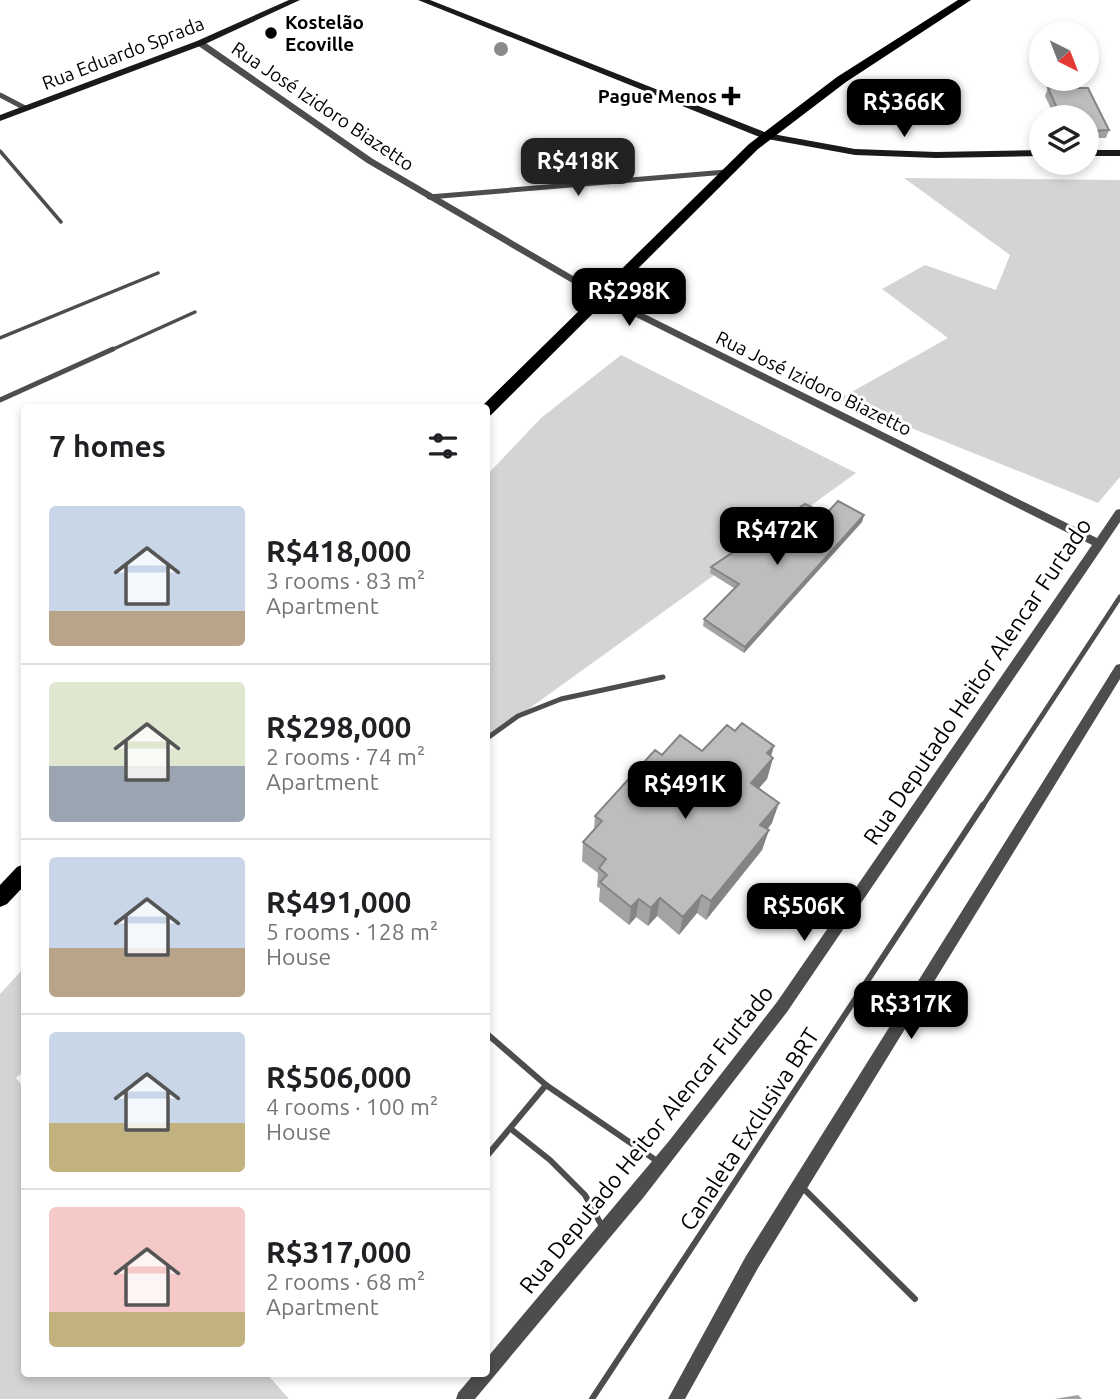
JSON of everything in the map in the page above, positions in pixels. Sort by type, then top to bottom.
[{"type":"main road","name":"Rua Eduardo Sprada","points":[[0,118],[200,43],[296,0]]},
{"type":"main road","points":[[422,0],[765,136],[820,148],[866,153],[1029,153]]},
{"type":"main road","points":[[490,407],[765,136],[833,83],[966,0]]},
{"type":"main road","points":[[1099,153],[1120,153]]},
{"type":"main road","points":[[0,898],[21,876]]},
{"type":"street","name":"Rua José Izidoro Biazetto","points":[[200,43],[309,121],[429,198],[601,296],[1099,544]]},
{"type":"street","points":[[0,95],[25,108]]},
{"type":"street","points":[[429,198],[726,172]]},
{"type":"street","name":"Rua Deputado Heitor Alencar Furtado","points":[[490,1368],[605,1233],[782,1007],[1120,513]]},
{"type":"street","points":[[676,1399],[728,1303],[1120,669]]},
{"type":"street","name":"Rua Deputado Heitor Alencar Furtado","points":[[464,1399],[483,1377]]},
{"type":"lane","points":[[0,151],[61,222]]},
{"type":"lane","points":[[0,338],[158,272]]},
{"type":"lane","points":[[0,400],[195,312]]},
{"type":"lane","name":"Canaleta Exclusiva BRT","points":[[592,1399],[1120,597]]},
{"type":"lane","points":[[490,736],[518,716],[561,699],[663,677]]},
{"type":"lane","points":[[490,1036],[546,1085],[661,1163]]},
{"type":"lane","points":[[490,1153],[546,1085]]},
{"type":"lane","points":[[511,1129],[550,1160],[585,1195],[605,1233]]},
{"type":"lane","points":[[800,1185],[915,1298]]},
{"type":"shaded area","points":[[904,178],[1120,180],[1120,477],[1098,503],[839,399],[948,338],[882,289],[925,265],[996,290],[1010,255]]},
{"type":"shaded area","points":[[621,355],[856,473],[490,737],[490,472],[541,418]]},
{"type":"shaded area","points":[[21,971],[21,1074],[16,1078],[21,1084],[21,1377],[270,1377],[289,1399],[0,1399],[0,994]]},
{"type":"building","points":[[1049,91],[1090,91],[1096,105],[1056,105]]},
{"type":"building","points":[[1099,110],[1109,130],[1099,130]]},
{"type":"building","points":[[838,501],[864,515],[745,647],[704,619],[739,584],[711,567],[805,504],[826,514]]},
{"type":"building","points":[[742,723],[774,746],[767,753],[773,758],[751,783],[779,803],[760,825],[769,830],[711,901],[702,895],[683,917],[660,898],[651,908],[639,899],[631,907],[600,882],[607,875],[599,868],[606,859],[583,842],[602,821],[595,816],[655,750],[662,755],[680,735],[702,751],[727,725],[735,731]]},
{"type":"place","name":"Kostelão Ecoville","points":[[271,33]]},
{"type":"place","name":"Pague Menos","points":[[731,96]]}]
